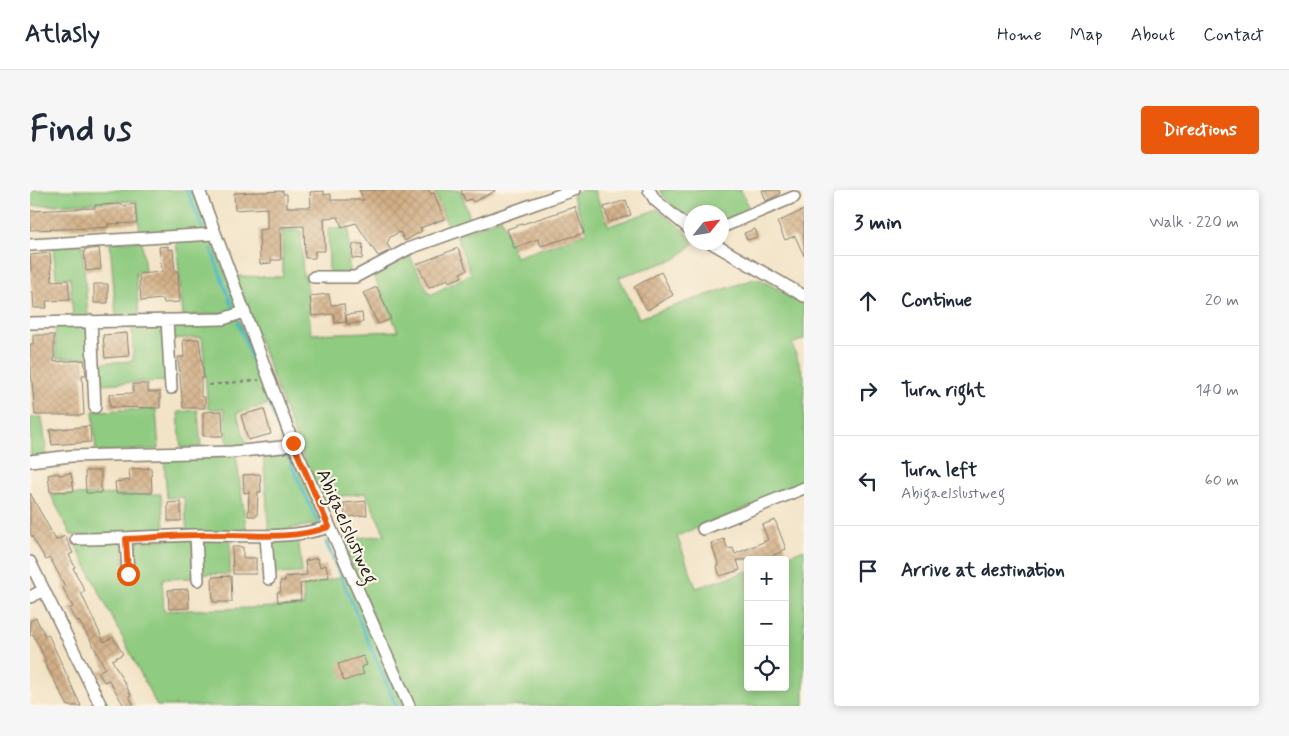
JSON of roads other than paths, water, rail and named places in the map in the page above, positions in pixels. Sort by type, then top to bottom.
[{"type":"street","name":"Abigaelslustweg","points":[[199,190],[293,443],[409,706]]},
{"type":"street","points":[[314,277],[356,277],[410,248],[574,190]]},
{"type":"street","points":[[649,190],[655,200],[684,224]]},
{"type":"street","points":[[729,224],[794,197]]},
{"type":"street","points":[[30,245],[214,234]]},
{"type":"street","points":[[724,250],[804,296]]},
{"type":"street","points":[[30,322],[223,319],[244,312]]},
{"type":"street","points":[[167,320],[171,388]]},
{"type":"street","points":[[92,321],[95,407]]},
{"type":"street","points":[[30,461],[71,456],[232,452],[282,447],[293,443]]},
{"type":"street","points":[[703,529],[804,488]]},
{"type":"street","points":[[76,539],[126,539],[196,535],[266,536],[313,532],[329,527]]},
{"type":"street","points":[[196,535],[198,580]]},
{"type":"street","points":[[266,536],[269,579]]},
{"type":"street","points":[[126,539],[128,574]]},
{"type":"street","points":[[30,562],[101,706]]},
{"type":"street","points":[[30,597],[44,590]]},
{"type":"waterway","points":[[187,190],[202,227]]},
{"type":"waterway","points":[[211,249],[232,306]]},
{"type":"waterway","points":[[238,323],[258,375]]},
{"type":"waterway","points":[[262,385],[282,438]]},
{"type":"waterway","points":[[287,455],[320,528]]},
{"type":"waterway","points":[[326,542],[396,706]]}]
